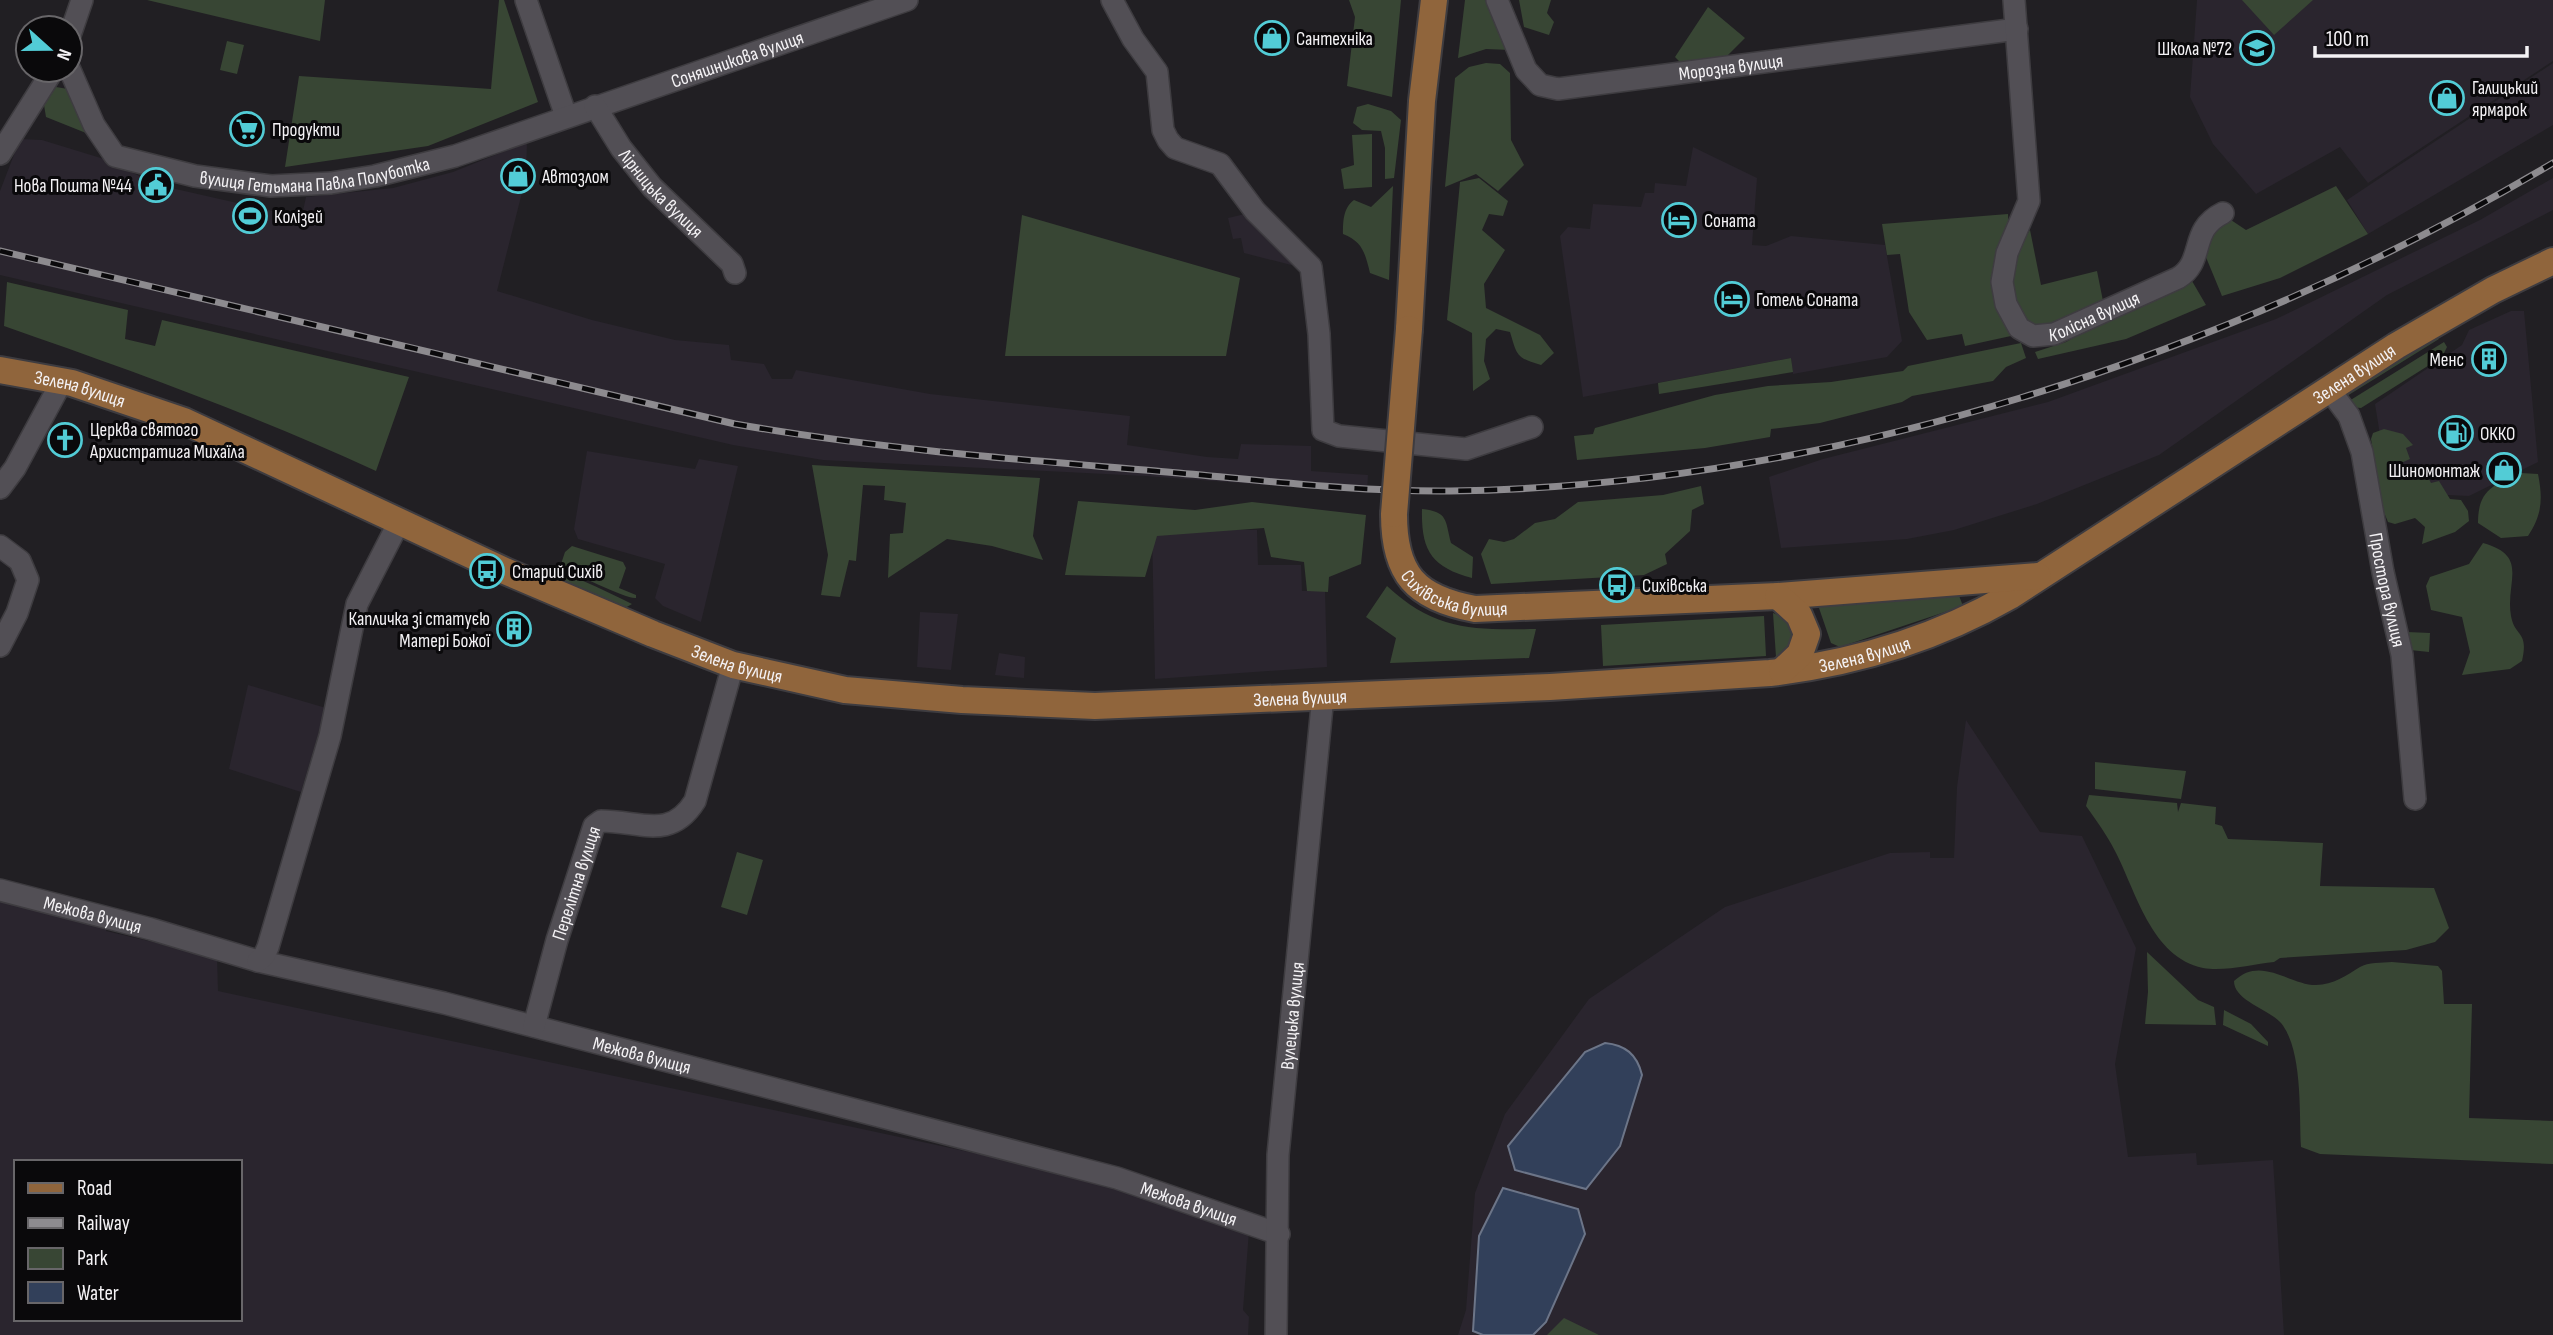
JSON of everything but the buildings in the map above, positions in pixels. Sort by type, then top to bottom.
[{"type":"main road","name":"Сихівська вулиця","points":[[1434,0],[1422,101],[1409,329],[1394,514],[1398,559],[1406,573],[1426,592],[1451,604],[1475,609],[1778,596],[2038,576]]},
{"type":"main road","name":"Зелена вулиця","points":[[0,370],[62,381],[113,394],[184,421],[545,589],[733,665],[845,690],[1028,704],[1095,706],[1562,686],[1782,671],[1837,664],[1882,652],[1953,627],[2010,596],[2329,388],[2455,311],[2553,261]]},
{"type":"main road","points":[[1778,596],[1799,615],[1807,634],[1800,654],[1782,671]]},
{"type":"street","points":[[526,0],[566,116]]},
{"type":"street","name":"Соняшникова вулиця","points":[[566,116],[907,0]]},
{"type":"street","points":[[1112,0],[1132,38],[1157,72],[1163,130],[1168,140],[1175,148],[1220,164],[1255,211],[1311,267],[1319,334],[1323,430],[1339,436],[1466,449],[1532,427]]},
{"type":"street","name":"Морозна вулиця","points":[[1497,0],[1526,70],[1540,85],[1558,89],[2017,29]]},
{"type":"street","points":[[2014,0],[2017,29]]},
{"type":"street","name":"Колісна вулиця","points":[[2017,29],[2029,201],[2007,253],[2002,282],[2006,304],[2019,328],[2042,338],[2113,309],[2188,272],[2194,261],[2202,229],[2223,212]]},
{"type":"street","points":[[0,154],[43,84]]},
{"type":"street","name":"вулиця Гетьмана Павла Полуботка","points":[[76,84],[94,125],[115,156],[233,183],[287,187],[375,176],[455,156],[566,116]]},
{"type":"street","name":"Лірницька вулиця","points":[[596,106],[621,148],[652,187],[732,264],[735,273]]},
{"type":"street","points":[[0,488],[15,468],[62,381]]},
{"type":"street","name":"Простора вулиця","points":[[2329,388],[2349,416],[2362,452],[2378,545],[2402,655],[2415,799]]},
{"type":"street","points":[[258,961],[268,947],[330,736],[357,604],[399,522]]},
{"type":"street","points":[[0,547],[20,561],[28,580],[17,613],[0,646]]},
{"type":"street","name":"Перелітна вулиця","points":[[534,1026],[551,958],[594,826],[601,821],[664,826],[677,822],[687,814],[695,801],[733,665]]},
{"type":"street","name":"Вулецька вулиця","points":[[1276,1335],[1278,1155],[1323,696]]},
{"type":"street","name":"Межова вулиця","points":[[0,890],[151,929],[258,961],[534,1026],[1117,1178],[1279,1234]]},
{"type":"shaded area","points":[[2197,0],[2553,0],[2553,61],[2368,183],[2340,147],[2256,194],[2213,144],[2190,97]]},
{"type":"shaded area","points":[[2553,63],[2553,125],[2368,234],[2347,200]]},
{"type":"shaded area","points":[[20,139],[42,140],[104,159],[158,185],[273,211],[303,211],[306,197],[393,188],[453,172],[527,142],[526,177],[497,291],[592,320],[675,340],[729,345],[731,360],[764,364],[772,379],[792,379],[796,370],[930,394],[1130,416],[1127,445],[1207,457],[1238,459],[1241,444],[1311,446],[1311,471],[1368,475],[1367,492],[1145,476],[823,460],[733,445],[0,275],[0,191]]},
{"type":"shaded area","name":"Готель Соната","points":[[1693,147],[1757,178],[1752,245],[1766,246],[1791,236],[1885,245],[1902,341],[1887,357],[1793,374],[1791,358],[1583,397],[1560,236],[1568,227],[1590,229],[1593,204],[1641,207],[1645,193],[1654,193],[1655,183],[1686,186]]},
{"type":"shaded area","points":[[2553,178],[2553,210],[2387,295],[2159,455],[2037,504],[1954,530],[1907,539],[1781,548],[1769,477],[1823,459],[2048,402],[2276,319],[2480,220]]},
{"type":"shaded area","points":[[1245,214],[1299,267],[1244,253],[1241,238],[1233,239],[1228,218]]},
{"type":"shaded area","points":[[2511,311],[2524,311],[2538,462],[2469,496],[2448,495],[2391,503],[2375,404],[2462,345],[2469,330]]},
{"type":"shaded area","points":[[587,451],[695,469],[699,459],[738,466],[701,622],[663,606],[655,598],[665,564],[578,539],[574,529]]},
{"type":"shaded area","points":[[1152,528],[1257,530],[1258,565],[1301,565],[1302,591],[1325,591],[1327,667],[1155,679]]},
{"type":"shaded area","points":[[920,612],[958,614],[951,670],[917,667]]},
{"type":"shaded area","points":[[999,653],[1025,657],[1024,678],[995,675]]},
{"type":"shaded area","points":[[248,685],[326,708],[301,792],[229,769]]},
{"type":"shaded area","points":[[1966,720],[2040,832],[2082,836],[2136,948],[2115,1064],[2128,1157],[2196,1153],[2197,1165],[2273,1160],[2284,1335],[1458,1335],[1466,1310],[1475,1193],[1505,1114],[1589,999],[1725,907],[1890,853],[1930,852],[1930,858],[1954,858],[1957,787]]},
{"type":"shaded area","points":[[0,897],[106,926],[106,931],[217,957],[218,991],[1123,1185],[1249,1231],[1243,1310],[1249,1317],[1248,1335],[0,1335]]},
{"type":"green space","points":[[147,0],[325,0],[320,41]]},
{"type":"green space","points":[[499,0],[504,0],[538,102],[428,146],[285,167],[299,76],[491,89]]},
{"type":"green space","points":[[1349,0],[1401,0],[1392,97],[1347,86],[1355,17]]},
{"type":"green space","points":[[1465,0],[1489,0],[1511,50],[1486,49],[1458,58]]},
{"type":"green space","points":[[1519,0],[1551,0],[1547,13],[1554,22],[1549,35],[1524,27]]},
{"type":"green space","points":[[2242,0],[2313,0],[2274,35]]},
{"type":"green space","points":[[1708,7],[1745,38],[1722,61],[1682,64],[1675,57]]},
{"type":"green space","points":[[227,41],[244,45],[237,74],[220,70]]},
{"type":"green space","points":[[1486,63],[1500,64],[1510,73],[1511,140],[1524,165],[1498,191],[1476,174],[1445,187],[1455,78],[1469,67]]},
{"type":"green space","points":[[56,87],[68,89],[86,133],[46,117],[44,105]]},
{"type":"green space","points":[[1368,104],[1391,111],[1401,120],[1394,178],[1385,179],[1385,148],[1381,131],[1362,130],[1353,123],[1357,107]]},
{"type":"green space","points":[[1372,134],[1372,187],[1344,189],[1341,169],[1354,165],[1352,135]]},
{"type":"green space","points":[[1479,178],[1508,201],[1503,216],[1489,214],[1482,230],[1505,250],[1484,284],[1486,308],[1540,335],[1554,353],[1541,365],[1522,358],[1516,351],[1510,332],[1496,329],[1486,339],[1484,361],[1490,379],[1473,391],[1472,333],[1447,320],[1460,182]]},
{"type":"green space","points":[[1393,186],[1389,280],[1370,273],[1362,249],[1343,234],[1343,225],[1350,203],[1354,200],[1371,207]]},
{"type":"green space","points":[[2336,186],[2368,234],[2280,278],[2222,296],[2203,250],[2216,226],[2231,220],[2246,230]]},
{"type":"green space","points":[[2008,214],[2009,238],[2001,255],[2020,334],[1965,346],[1962,334],[1927,340],[1909,312],[1900,254],[1887,255],[1882,224]]},
{"type":"green space","points":[[1022,215],[1240,278],[1226,356],[1005,356]]},
{"type":"green space","points":[[2030,230],[2041,285],[2097,271],[2104,306],[2034,330],[2012,304],[2008,263]]},
{"type":"green space","points":[[2192,281],[2206,305],[2126,339],[2038,359],[2035,352],[2066,342],[2104,320]]},
{"type":"green space","points":[[7,282],[128,310],[125,339],[155,346],[162,320],[409,377],[376,471],[238,412],[4,326]]},
{"type":"green space","points":[[2434,336],[2439,339],[2347,396],[2347,391]]},
{"type":"green space","points":[[2444,342],[2447,347],[2442,357],[2361,408],[2350,407],[2349,401]]},
{"type":"green space","points":[[2021,343],[2026,358],[2006,367],[1993,381],[1912,396],[1902,402],[1820,423],[1771,429],[1770,437],[1705,448],[1577,460],[1574,436],[1593,434],[1595,428],[1715,395],[1768,386],[1831,382],[1903,371],[1908,366]]},
{"type":"green space","points":[[1791,358],[1793,372],[1659,394],[1658,383]]},
{"type":"green space","points":[[2384,429],[2403,434],[2413,445],[2406,448],[2410,459],[2401,463],[2406,478],[2424,469],[2431,483],[2439,481],[2450,499],[2461,500],[2468,511],[2469,521],[2455,532],[2422,544],[2425,527],[2415,518],[2395,524],[2388,522],[2383,510],[2371,439],[2373,433]]},
{"type":"green space","points":[[812,465],[1040,478],[1033,536],[1043,560],[992,546],[947,539],[888,578],[890,534],[903,533],[906,503],[884,500],[885,486],[863,485],[856,561],[849,560],[840,597],[821,595],[828,555]]},
{"type":"green space","points":[[2521,473],[2538,474],[2541,491],[2539,514],[2528,536],[2501,538],[2478,523],[2481,503],[2495,485]]},
{"type":"green space","points":[[1701,486],[1704,504],[1692,510],[1690,531],[1665,554],[1667,564],[1644,575],[1491,584],[1481,554],[1489,539],[1504,542],[1514,539],[1535,523],[1555,519],[1578,502],[1663,495]]},
{"type":"green space","points":[[1078,501],[1195,510],[1252,502],[1366,515],[1361,564],[1329,577],[1328,592],[1307,591],[1304,562],[1271,557],[1264,528],[1157,536],[1145,577],[1065,575]]},
{"type":"green space","points":[[1422,509],[1441,515],[1446,522],[1451,543],[1473,557],[1472,578],[1447,568],[1431,555],[1424,536]]},
{"type":"green space","points":[[2483,543],[2497,548],[2511,563],[2511,616],[2523,639],[2524,651],[2522,661],[2510,669],[2462,675],[2470,652],[2462,617],[2431,610],[2426,586],[2430,577],[2469,564]]},
{"type":"green space","points":[[572,546],[623,562],[626,568],[619,588],[636,595],[636,598],[612,591],[560,567],[565,552]]},
{"type":"green space","points":[[559,571],[632,604],[625,608],[565,585],[559,578]]},
{"type":"green space","points":[[1387,586],[1422,612],[1456,625],[1493,629],[1536,629],[1529,658],[1390,663],[1396,638],[1366,617]]},
{"type":"green space","points":[[1958,593],[1963,606],[1840,647],[1831,643],[1819,608],[1824,601]]},
{"type":"green space","points":[[1773,613],[1788,619],[1792,629],[1792,642],[1784,655],[1776,657]]},
{"type":"green space","points":[[1764,616],[1766,656],[1603,666],[1601,625]]},
{"type":"green space","points":[[2407,632],[2430,633],[2429,652],[2410,650]]},
{"type":"green space","points":[[2095,762],[2186,771],[2181,799],[2095,789]]},
{"type":"green space","points":[[2089,795],[2177,803],[2178,812],[2181,803],[2216,807],[2215,824],[2222,826],[2228,839],[2323,843],[2320,886],[2434,888],[2449,928],[2435,942],[2406,950],[2280,958],[2274,962],[2238,967],[2203,968],[2170,951],[2158,937],[2138,903],[2112,845],[2086,806]]},
{"type":"green space","points":[[737,852],[763,860],[747,915],[721,907]]},
{"type":"green space","points":[[2147,952],[2198,1000],[2214,1007],[2216,1025],[2145,1024],[2148,992]]},
{"type":"green space","points":[[2392,962],[2438,966],[2442,971],[2444,1004],[2472,1004],[2469,1118],[2553,1121],[2553,1164],[2320,1154],[2301,1147],[2298,1082],[2288,1035],[2276,1018],[2240,994],[2234,981],[2244,974],[2265,971],[2306,984],[2322,985],[2340,979],[2363,965]]},
{"type":"green space","points":[[2224,1010],[2251,1024],[2268,1042],[2268,1046],[2223,1025]]},
{"type":"green space","points":[[1564,1318],[1599,1335],[1547,1335]]},
{"type":"water","points":[[1605,1043],[1619,1046],[1629,1052],[1637,1061],[1642,1075],[1620,1146],[1586,1189],[1515,1170],[1508,1146],[1585,1052]]},
{"type":"water","points":[[1503,1188],[1578,1209],[1585,1234],[1546,1322],[1533,1335],[1483,1335],[1473,1331],[1479,1236]]},
{"type":"railway","points":[[0,251],[735,424],[788,433],[1004,458],[1344,488],[1450,491],[1593,483],[1737,465],[1880,436],[2022,398],[2161,350],[2297,295],[2428,232],[2553,163]]},
{"type":"place","name":"Сантехніка","points":[[1272,38]]},
{"type":"place","name":"Школа №72","points":[[2257,48]]},
{"type":"place","name":"Галицький ярмарок","points":[[2447,98]]},
{"type":"place","name":"Продукти","points":[[247,129]]},
{"type":"place","name":"Автозлом","points":[[518,176]]},
{"type":"place","name":"Нова Пошта №44","points":[[156,185]]},
{"type":"place","name":"Колізей","points":[[250,216]]},
{"type":"place","name":"Соната","points":[[1679,220]]},
{"type":"place","name":"Готель Соната","points":[[1732,299]]},
{"type":"place","name":"Менс","points":[[2489,359]]},
{"type":"place","name":"ОККО","points":[[2456,433]]},
{"type":"place","name":"Церква святого Архистратига Михаїла","points":[[65,440]]},
{"type":"place","name":"Шиномонтаж","points":[[2504,470]]},
{"type":"place","name":"Старий Сихів","points":[[487,571]]},
{"type":"place","name":"Сихівська","points":[[1617,585]]},
{"type":"place","name":"Капличка зі статуєю Матері Божої","points":[[514,629]]}]
